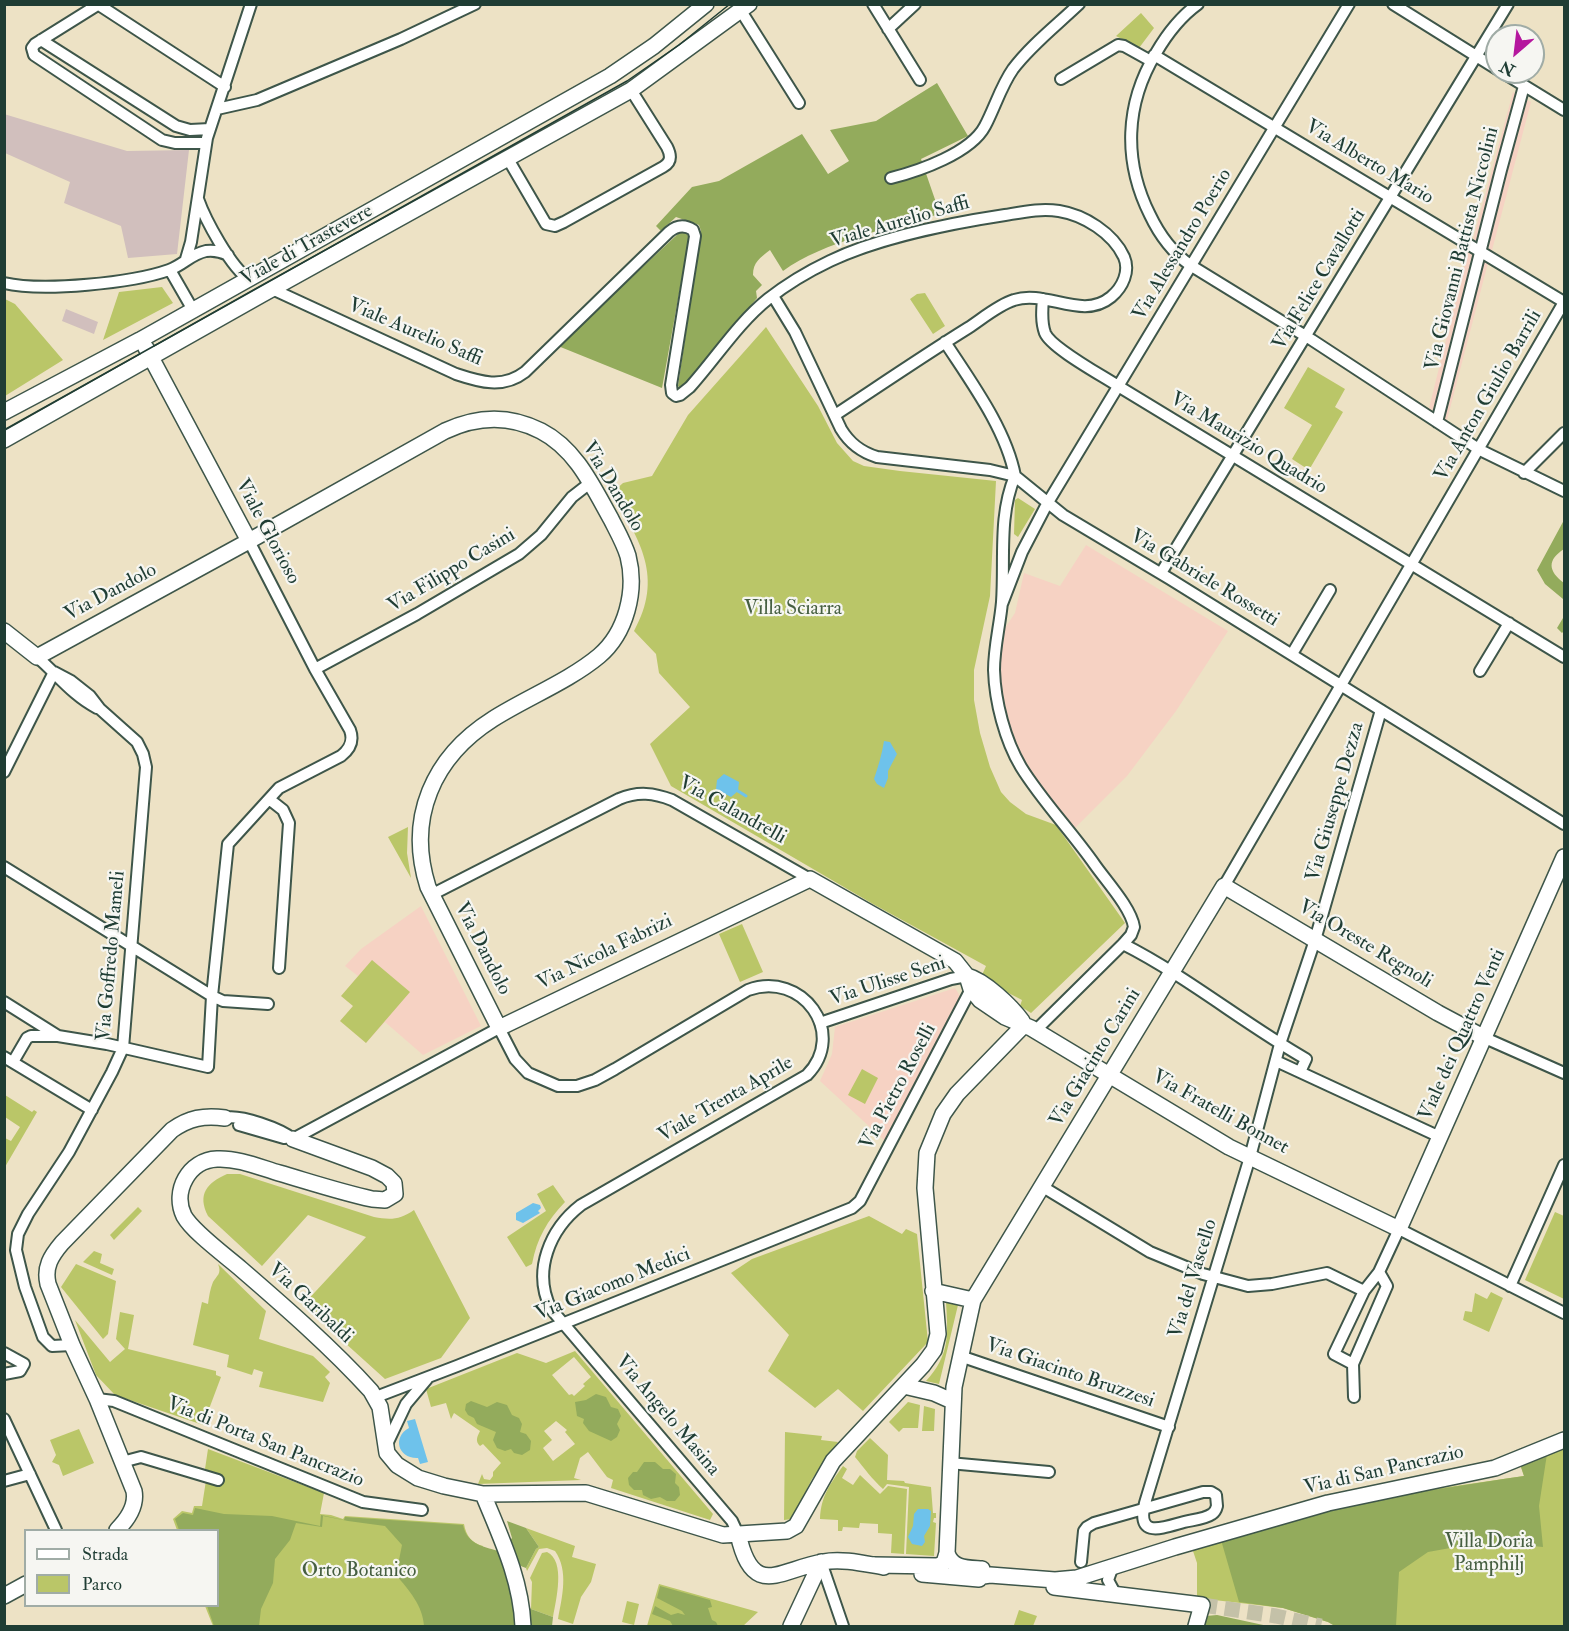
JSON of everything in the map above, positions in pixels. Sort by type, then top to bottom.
[{"type":"street","points":[[186,259],[191,242],[206,143],[251,4]]},
{"type":"street","points":[[217,110],[262,97],[401,39],[475,4]]},
{"type":"street","name":"Viale di Trastevere","points":[[4,412],[140,340],[621,69],[706,4]]},
{"type":"street","points":[[873,4],[920,80]]},
{"type":"street","points":[[888,29],[915,4]]},
{"type":"street","points":[[891,178],[956,153],[973,142],[985,126],[1004,84],[1016,65],[1079,4]]},
{"type":"street","points":[[1198,4],[1177,23],[1153,58],[1142,80],[1132,112],[1130,138],[1140,192],[1153,221],[1177,254],[1192,266],[1480,450],[1564,491]]},
{"type":"street","name":"Via Alessandro Poerio","points":[[1002,604],[1022,552],[1047,504],[1349,4]]},
{"type":"street","points":[[1393,4],[1485,62]]},
{"type":"street","name":"Via Felice Cavallotti","points":[[1161,573],[1508,4]]},
{"type":"street","points":[[206,143],[175,143],[159,138],[36,57],[32,48],[41,40],[99,5],[225,87]]},
{"type":"street","points":[[745,8],[799,104]]},
{"type":"street","name":"Viale di Trastevere","points":[[4,440],[632,90],[745,8]]},
{"type":"street","points":[[41,40],[172,124],[185,129],[210,129]]},
{"type":"street","name":"Via Alberto Mario","points":[[1061,79],[1118,45],[1153,58],[1275,128],[1564,302]]},
{"type":"street","points":[[1521,84],[1564,110]]},
{"type":"street","name":"Via Giovanni Battista Niccolini","points":[[1437,422],[1524,86]]},
{"type":"street","points":[[508,159],[541,217],[546,224],[552,226],[564,222],[661,169],[670,159],[667,147],[632,90]]},
{"type":"street","points":[[198,196],[204,212],[240,272],[249,279],[272,289]]},
{"type":"street","name":"Viale Aurelio Saffi","points":[[272,289],[450,371],[484,382],[506,382],[525,372],[669,232],[677,227],[686,226],[695,233],[671,385],[672,393],[676,396],[687,390],[751,316],[773,296],[820,266],[854,251],[930,230],[1035,210],[1058,210],[1082,218],[1103,232],[1121,251],[1126,266],[1125,278],[1119,289],[1108,299],[1099,304],[1083,306],[1043,299],[1014,300],[945,342],[835,415]]},
{"type":"street","points":[[4,283],[38,287],[133,278],[170,270],[201,252],[212,250],[228,255]]},
{"type":"street","points":[[170,270],[193,310]]},
{"type":"street","points":[[773,296],[795,332],[841,429],[851,443],[860,450],[872,456],[990,470],[1015,476]]},
{"type":"street","name":"Via Maurizio Quadrio","points":[[1043,299],[1043,322],[1046,334],[1062,350],[1564,657]]},
{"type":"street","name":"Via Anton Giulio Barrili","points":[[1412,564],[1564,302]]},
{"type":"street","name":"Viale Glorioso","points":[[140,340],[249,541],[315,669],[350,730],[351,745],[341,756],[279,788],[269,799]]},
{"type":"street","points":[[376,1397],[381,1412],[385,1447],[393,1461],[412,1476],[444,1486],[483,1494],[586,1493],[723,1535],[781,1531],[791,1530],[800,1522],[814,1493],[837,1456],[923,1365],[936,1345],[937,1325],[924,1173],[931,1140],[943,1114],[957,1094],[1123,944],[1134,929],[1132,919],[1071,832],[1020,765],[1001,715],[994,672],[1002,604],[1005,512],[1015,476],[1010,454],[1002,435],[945,342]]},
{"type":"street","name":"Via Dandolo","points":[[37,657],[455,426],[478,420],[510,421],[545,433],[568,451],[590,483],[617,532],[628,559],[631,585],[625,616],[613,641],[598,656],[585,666],[493,719],[464,742],[446,763],[429,794],[420,830],[420,858],[431,895],[499,1028]]},
{"type":"street","points":[[1524,473],[1564,433]]},
{"type":"street","name":"Via Gabriele Rossetti","points":[[1015,476],[1063,515],[1161,573],[1564,824]]},
{"type":"street","name":"Via Filippo Casini","points":[[315,669],[417,614],[519,554],[541,535],[572,497],[590,483]]},
{"type":"street","name":"Via Giacinto Carini","points":[[947,1553],[952,1401],[973,1300],[1173,972],[1412,564]]},
{"type":"street","points":[[1292,654],[1330,590]]},
{"type":"street","points":[[1480,671],[1509,623]]},
{"type":"street","points":[[4,631],[54,672],[4,772]]},
{"type":"street","name":"Via Goffredo Mameli","points":[[54,672],[84,691],[100,709],[137,742],[146,764],[123,1048],[60,1167],[22,1224],[16,1242],[25,1287],[43,1337],[52,1346],[72,1345]]},
{"type":"street","name":"Via Giuseppe Dezza","points":[[1315,940],[1381,710]]},
{"type":"street","name":"Via Calandrelli","points":[[431,895],[620,799],[642,793],[658,794],[948,956],[960,966],[969,983],[976,979],[1029,1028]]},
{"type":"street","points":[[92,1110],[9,1060],[31,1036],[58,1036],[208,1067],[212,996],[228,844],[269,799],[283,810],[289,824],[279,968]]},
{"type":"street","name":"Viale dei Quattro Venti","points":[[1399,1229],[1564,857]]},
{"type":"street","points":[[4,867],[212,996],[224,1001],[268,1004]]},
{"type":"street","name":"Via Nicola Fabrizi","points":[[293,1139],[499,1028],[810,879]]},
{"type":"street","name":"Via Oreste Regnoli","points":[[1224,886],[1438,1013],[1485,1038]]},
{"type":"street","points":[[1280,1044],[1315,940]]},
{"type":"street","points":[[1123,944],[1173,972],[1306,1059],[1300,1072]]},
{"type":"street","name":"Via Ulisse Seni","points":[[820,1023],[951,979],[969,983]]},
{"type":"street","name":"Via Pietro Roselli","points":[[860,1201],[969,983]]},
{"type":"street","points":[[499,1028],[510,1052],[525,1070],[543,1081],[567,1087],[582,1085],[598,1078],[738,995],[756,987],[773,985],[793,991],[805,999],[820,1023]]},
{"type":"street","points":[[4,1002],[58,1036]]},
{"type":"street","name":"Viale Trenta Aprile","points":[[565,1324],[548,1303],[544,1266],[548,1246],[562,1223],[574,1210],[590,1199],[803,1077],[813,1067],[822,1049],[820,1023]]},
{"type":"street","name":"Via Fratelli Bonnet","points":[[1029,1028],[1110,1074],[1228,1147],[1399,1229]]},
{"type":"street","points":[[1485,1038],[1564,1073]]},
{"type":"street","name":"Via del Vascello","points":[[1144,1508],[1250,1157],[1280,1044]]},
{"type":"street","points":[[1276,1061],[1440,1137]]},
{"type":"street","name":"Via Garibaldi","points":[[118,1529],[132,1510],[135,1498],[97,1399],[72,1345],[47,1280],[47,1267],[50,1259],[62,1244],[172,1130],[189,1120],[200,1117],[225,1118],[227,1121],[268,1135],[293,1139],[381,1172],[394,1183],[394,1194],[391,1198],[372,1199],[242,1162],[218,1159],[203,1162],[192,1171],[182,1186],[180,1203],[185,1217],[193,1226],[280,1304],[376,1397]]},
{"type":"street","points":[[1510,1286],[1564,1165]]},
{"type":"street","points":[[1043,1187],[1150,1252],[1213,1277],[1248,1286],[1272,1284],[1327,1272],[1364,1291]]},
{"type":"street","name":"Via Giacomo Medici","points":[[376,1397],[846,1211],[860,1201]]},
{"type":"street","points":[[1353,1364],[1334,1354],[1364,1291],[1379,1272],[1399,1229],[1564,1313]]},
{"type":"street","points":[[1354,1397],[1353,1364],[1387,1286],[1379,1272]]},
{"type":"street","points":[[933,1291],[973,1300]]},
{"type":"street","name":"Via Angelo Masina","points":[[565,1324],[732,1521],[738,1534]]},
{"type":"street","points":[[4,1353],[24,1364],[20,1371],[4,1374]]},
{"type":"street","name":"Via Giacinto Bruzzesi","points":[[960,1356],[1169,1427]]},
{"type":"street","points":[[385,1447],[406,1404],[429,1377]]},
{"type":"street","points":[[904,1386],[934,1393],[952,1401]]},
{"type":"street","name":"Via di Porta San Pancrazio","points":[[97,1399],[114,1401],[363,1502],[422,1510]]},
{"type":"street","points":[[4,1419],[56,1529]]},
{"type":"street","name":"Via di San Pancrazio","points":[[947,1553],[950,1562],[960,1567],[1069,1573],[1081,1569],[1113,1566],[1353,1497],[1495,1468],[1564,1440]]},
{"type":"street","points":[[122,1462],[141,1457],[218,1480]]},
{"type":"street","points":[[950,1463],[1049,1472]]},
{"type":"street","points":[[4,1481],[30,1474]]},
{"type":"street","points":[[1081,1569],[1084,1531],[1087,1527],[1144,1508],[1208,1491],[1216,1495],[1218,1504],[1214,1514],[1153,1529],[1143,1521],[1144,1508]]},
{"type":"street","points":[[483,1494],[517,1580],[523,1626]]},
{"type":"street","points":[[1203,1518],[1210,1537]]},
{"type":"street","name":"Via di San Pancrazio","points":[[738,1534],[743,1552],[752,1569],[766,1576],[782,1574],[821,1562],[938,1566],[944,1563],[947,1553]]},
{"type":"street","points":[[791,1626],[821,1562]]},
{"type":"street","points":[[821,1562],[843,1626]]},
{"type":"street","name":"Via di San Pancrazio","points":[[874,1565],[921,1574],[1115,1593]]},
{"type":"street","points":[[1113,1566],[1108,1582],[1115,1593],[1202,1605],[1196,1626]]},
{"type":"street","name":"Via di San Pancrazio","points":[[970,1578],[990,1575],[1055,1580],[1073,1579],[1081,1569]]},
{"type":"street","name":"Via di San Pancrazio","points":[[1081,1569],[1115,1593]]},
{"type":"street","points":[[4,1596],[24,1585]]},
{"type":"shaded area","points":[[1513,92],[1531,102],[1491,254],[1472,243]]},
{"type":"shaded area","points":[[4,114],[127,151],[189,150],[177,254],[128,258],[121,226],[64,203],[70,182],[5,153]]},
{"type":"shaded area","points":[[1468,252],[1488,263],[1447,420],[1429,408]]},
{"type":"shaded area","points":[[66,309],[98,322],[94,334],[62,321]]},
{"type":"shaded area","points":[[1086,545],[1228,631],[1176,711],[1127,776],[1071,832],[1033,785],[1001,715],[997,640],[1015,613],[1024,573],[1060,586]]},
{"type":"shaded area","points":[[421,906],[481,1026],[423,1055],[385,1022],[366,1043],[340,1021],[353,1006],[341,996],[358,976],[345,966],[361,949]]},
{"type":"shaded area","points":[[955,988],[960,996],[885,1141],[820,1081],[832,1054],[835,1027]]},
{"type":"green space","points":[[1141,13],[1154,28],[1139,48],[1116,36]]},
{"type":"green space","points":[[937,83],[968,136],[921,159],[940,214],[838,243],[818,251],[783,271],[770,250],[754,267],[753,275],[762,285],[756,291],[757,298],[681,389],[678,386],[701,231],[699,225],[676,217],[661,231],[656,226],[692,187],[719,181],[802,134],[828,174],[849,161],[830,130],[876,121]]},
{"type":"green space","points":[[683,232],[689,238],[662,388],[558,346],[679,233]]},
{"type":"green space","points":[[162,287],[173,303],[103,340],[119,292]]},
{"type":"green space","points":[[925,293],[945,326],[933,334],[910,299],[917,294]]},
{"type":"green space","points":[[5,299],[15,304],[63,360],[5,396]]},
{"type":"green space","name":"Villa Sciarra","points":[[766,327],[818,406],[837,443],[853,461],[864,466],[996,481],[990,596],[974,670],[974,700],[980,733],[990,767],[1001,792],[1026,814],[1056,825],[1125,923],[1031,1013],[1020,1006],[1022,1000],[989,983],[990,979],[982,975],[986,966],[873,904],[671,786],[650,744],[690,707],[659,673],[656,654],[634,631],[643,612],[648,576],[639,544],[612,493],[623,483],[652,476],[688,415]]},
{"type":"green space","points":[[1308,367],[1345,389],[1335,407],[1343,412],[1309,470],[1292,459],[1312,425],[1284,408]]},
{"type":"green space","points":[[1018,498],[1035,509],[1018,537],[1014,534],[1015,500]]},
{"type":"green space","points":[[1564,520],[1564,549],[1552,561],[1552,570],[1564,583],[1564,631],[1562,633],[1557,628],[1563,618],[1563,599],[1545,584],[1537,570]]},
{"type":"green space","points":[[408,827],[407,853],[411,878],[388,837]]},
{"type":"green space","points":[[742,924],[763,972],[740,982],[719,934]]},
{"type":"green space","points":[[372,960],[410,992],[366,1043],[340,1021],[353,1006],[341,996]]},
{"type":"green space","points":[[862,1069],[878,1078],[865,1104],[848,1095]]},
{"type":"green space","points":[[5,1095],[32,1112],[34,1110],[37,1112],[5,1167],[5,1138],[11,1141],[20,1127],[5,1117]]},
{"type":"green space","points":[[227,1174],[240,1174],[374,1217],[395,1218],[414,1210],[470,1318],[441,1358],[385,1379],[303,1305],[366,1237],[308,1215],[262,1266],[208,1216],[204,1201],[206,1190],[214,1181]]},
{"type":"green space","points":[[553,1185],[565,1202],[548,1223],[540,1238],[532,1264],[526,1267],[507,1237],[546,1211],[537,1194]]},
{"type":"green space","points":[[138,1207],[142,1211],[114,1240],[110,1235]]},
{"type":"green space","points":[[1555,1212],[1564,1216],[1564,1299],[1525,1280]]},
{"type":"green space","points":[[869,1216],[902,1234],[906,1229],[917,1234],[928,1342],[863,1411],[838,1389],[815,1408],[768,1371],[789,1335],[731,1273],[752,1259]]},
{"type":"green space","points":[[94,1251],[102,1254],[100,1263],[114,1269],[112,1275],[83,1262]]},
{"type":"green space","points":[[76,1264],[116,1281],[108,1334],[103,1339],[61,1287]]},
{"type":"green space","points":[[218,1264],[266,1311],[259,1339],[313,1356],[330,1372],[325,1377],[330,1383],[323,1402],[259,1387],[263,1372],[254,1369],[252,1375],[227,1367],[229,1355],[193,1345],[202,1302],[208,1304],[213,1282],[219,1272]]},
{"type":"green space","points":[[1491,1292],[1503,1298],[1489,1332],[1463,1320],[1465,1311],[1472,1312],[1475,1293],[1487,1299]]},
{"type":"green space","points":[[946,1302],[958,1305],[939,1384],[926,1381],[940,1362],[946,1344]]},
{"type":"green space","points":[[120,1312],[134,1315],[128,1349],[216,1371],[216,1375],[221,1377],[203,1425],[115,1395],[96,1375],[75,1320],[110,1362],[125,1349],[116,1339]]},
{"type":"green space","points":[[575,1351],[713,1514],[710,1520],[611,1488],[613,1480],[607,1477],[588,1452],[580,1458],[574,1478],[581,1480],[478,1484],[482,1474],[484,1479],[490,1480],[493,1472],[501,1463],[483,1444],[480,1446],[478,1444],[480,1431],[454,1413],[451,1419],[446,1403],[431,1407],[426,1389],[517,1353],[546,1363]],"holes":[[[574,1357],[591,1377],[574,1396],[569,1395],[552,1375]],[[556,1421],[567,1430],[565,1432],[575,1444],[553,1461],[543,1448],[552,1440],[544,1431]]]},
{"type":"green space","points":[[596,1394],[606,1397],[611,1407],[618,1409],[621,1416],[617,1424],[620,1430],[617,1437],[611,1441],[589,1431],[583,1423],[584,1419],[577,1416],[575,1402],[586,1400]]},
{"type":"green space","points":[[471,1401],[487,1407],[497,1402],[507,1405],[512,1415],[519,1418],[522,1424],[520,1432],[526,1434],[531,1441],[530,1450],[522,1455],[514,1453],[511,1449],[505,1451],[497,1448],[493,1440],[496,1432],[477,1424],[465,1410],[466,1404]]},
{"type":"green space","points":[[908,1402],[920,1405],[918,1428],[903,1428],[899,1432],[889,1422]]},
{"type":"green space","points":[[924,1406],[935,1409],[934,1431],[922,1431]]},
{"type":"green space","points":[[79,1429],[94,1463],[63,1476],[59,1465],[52,1462],[56,1455],[50,1440]]},
{"type":"green space","points":[[785,1432],[822,1436],[821,1440],[838,1442],[812,1479],[792,1519],[784,1520]]},
{"type":"green space","points":[[870,1438],[888,1455],[887,1480],[931,1487],[933,1513],[936,1513],[933,1522],[936,1523],[934,1556],[906,1554],[909,1487],[887,1484],[883,1489],[855,1457],[857,1451]]},
{"type":"green space","name":"Villa Doria Pamphilj","points":[[1564,1447],[1564,1626],[1335,1626],[1283,1608],[1197,1598],[1197,1563],[1192,1548],[1400,1494],[1524,1476],[1520,1464]]},
{"type":"green space","name":"Orto Botanico","points":[[208,1449],[324,1493],[320,1514],[343,1519],[345,1516],[464,1524],[470,1538],[483,1546],[469,1626],[213,1626],[205,1607],[219,1607],[219,1529],[177,1529],[173,1519],[182,1511],[192,1513],[194,1506],[202,1506],[207,1474],[205,1469]]},
{"type":"green space","name":"Villa Doria Pamphilj","points":[[1547,1454],[1539,1506],[1543,1547],[1502,1543],[1467,1545],[1428,1552],[1399,1572],[1396,1626],[1335,1626],[1283,1608],[1239,1602],[1221,1540],[1333,1509],[1409,1494],[1524,1476],[1520,1464]]},
{"type":"green space","points":[[644,1462],[655,1462],[663,1469],[670,1469],[676,1474],[675,1483],[679,1487],[680,1495],[675,1501],[667,1501],[660,1497],[651,1499],[643,1495],[642,1490],[634,1490],[629,1485],[628,1478],[633,1472],[637,1472]]},
{"type":"green space","points":[[843,1466],[847,1469],[842,1478],[853,1485],[860,1475],[880,1494],[888,1486],[907,1489],[904,1554],[891,1553],[892,1534],[878,1533],[878,1524],[860,1523],[859,1528],[843,1527],[842,1531],[838,1531],[838,1520],[820,1519],[824,1497]]},
{"type":"green space","points":[[195,1508],[224,1514],[272,1516],[320,1526],[321,1515],[344,1520],[345,1517],[463,1525],[468,1537],[473,1541],[483,1547],[502,1552],[517,1594],[531,1609],[553,1617],[552,1626],[424,1626],[418,1605],[396,1575],[402,1545],[385,1526],[348,1521],[323,1516],[322,1527],[296,1523],[290,1540],[275,1559],[273,1583],[261,1609],[259,1626],[214,1626],[207,1607],[219,1607],[219,1529],[179,1529],[175,1519],[183,1513],[193,1515]]},
{"type":"green space","points":[[507,1521],[526,1528],[539,1547],[526,1568],[516,1562],[510,1551],[507,1543],[512,1538]]},
{"type":"green space","points":[[526,1528],[575,1546],[572,1557],[596,1564],[591,1582],[581,1597],[573,1624],[558,1619],[563,1576],[555,1551],[547,1548],[539,1549],[527,1571],[526,1568],[539,1547]]},
{"type":"green space","points":[[547,1552],[553,1557],[558,1572],[553,1617],[531,1609],[532,1582],[530,1578],[542,1553]]},
{"type":"green space","points":[[659,1584],[758,1612],[743,1626],[647,1626]]},
{"type":"green space","points":[[660,1586],[710,1600],[712,1607],[708,1608],[712,1620],[718,1626],[673,1626],[670,1621],[652,1614],[655,1606],[671,1615],[678,1613],[685,1615],[682,1611],[657,1598]]},
{"type":"green space","points":[[627,1601],[639,1604],[634,1625],[622,1622]]},
{"type":"green space","points":[[1019,1610],[1037,1616],[1033,1626],[1014,1625]]},
{"type":"green space","points":[[1217,1615],[1268,1626],[1202,1626],[1206,1616]]},
{"type":"water","points":[[884,741],[890,742],[897,754],[888,771],[884,788],[874,779]]},
{"type":"water","points":[[724,774],[739,782],[738,791],[731,797],[716,789],[717,780]]},
{"type":"water","points":[[533,1203],[540,1205],[541,1208],[538,1211],[540,1213],[523,1223],[516,1220],[516,1213]]},
{"type":"water","points":[[415,1419],[428,1462],[420,1464],[418,1458],[406,1455],[402,1451],[399,1442],[400,1437],[409,1428],[407,1421]]},
{"type":"water","points":[[918,1509],[931,1511],[930,1526],[924,1536],[925,1542],[922,1546],[912,1544],[908,1537],[913,1526],[914,1514]]},
{"type":"waterway","points":[[738,791],[746,796]]},
{"type":"tunnel","points":[[1202,1605],[1276,1616],[1321,1626]]},
{"type":"tram line","points":[[4,430],[627,81],[679,45],[730,4]]}]
